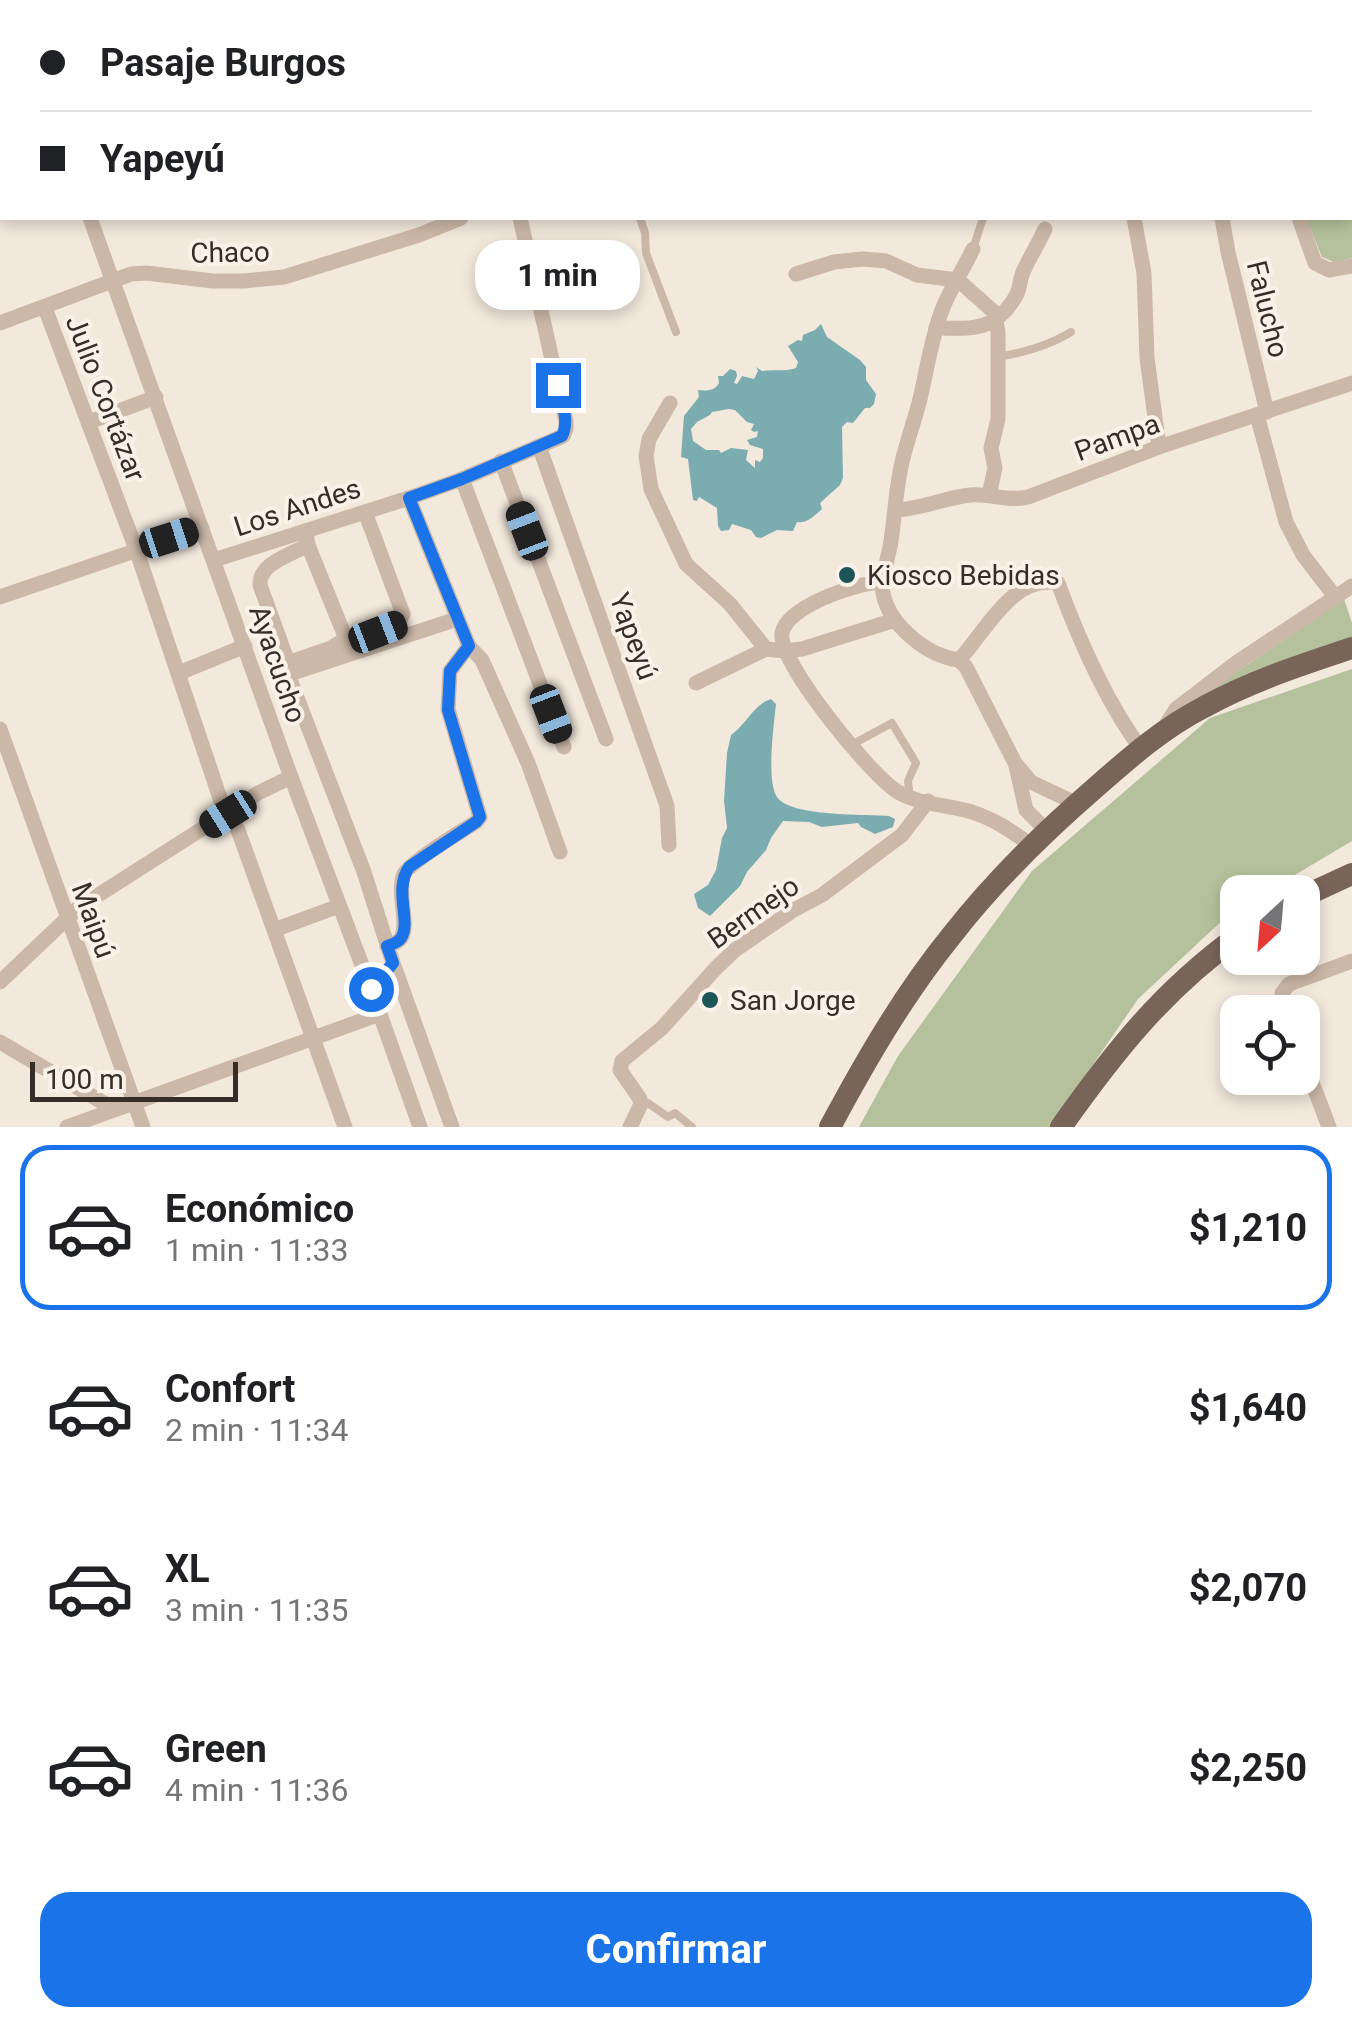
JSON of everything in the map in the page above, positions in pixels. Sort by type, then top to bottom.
[{"type":"main road","points":[[830,1127],[883,1032],[929,966],[983,898],[1077,804],[1162,732],[1202,708],[1256,682],[1352,648]]},
{"type":"main road","points":[[1320,889],[1352,874]]},
{"type":"main road","points":[[1062,1127],[1120,1046],[1174,987],[1220,950]]},
{"type":"street","name":"Ayacucho","points":[[91,220],[420,1127]]},
{"type":"street","name":"Chaco","points":[[0,324],[136,273],[213,281],[284,277],[418,236],[456,220]]},
{"type":"street","name":"Los Andes","points":[[214,560],[307,538],[562,436],[566,421],[520,220]]},
{"type":"street","points":[[1134,220],[1144,273],[1147,358],[1159,447]]},
{"type":"street","name":"Falucho","points":[[1222,220],[1286,522],[1304,555],[1336,598]]},
{"type":"street","points":[[1300,220],[1316,263],[1329,270],[1352,266]]},
{"type":"street","points":[[936,328],[968,329],[997,320],[1018,292],[1021,276],[1046,223]]},
{"type":"street","points":[[972,249],[936,328],[904,456],[881,582],[883,595],[895,620],[934,652],[966,666],[1015,762],[1031,782],[1077,804]]},
{"type":"street","points":[[796,274],[834,262],[886,262],[917,275],[958,280],[994,312],[998,419],[989,495]]},
{"type":"street","name":"Julio Cortázar","points":[[45,308],[136,549],[222,804],[238,830],[346,1127]]},
{"type":"street","name":"Pampa","points":[[896,510],[966,496],[1028,497],[1159,447],[1352,382]]},
{"type":"street","points":[[89,422],[156,397]]},
{"type":"street","points":[[670,403],[649,439],[646,456],[652,490],[686,564],[730,604],[766,649]]},
{"type":"street","name":"Yapeyú","points":[[539,446],[668,806],[669,844]]},
{"type":"street","points":[[501,461],[606,739]]},
{"type":"street","points":[[462,479],[564,747]]},
{"type":"street","points":[[409,498],[469,646],[482,660],[520,746],[560,852]]},
{"type":"street","points":[[288,668],[346,640],[358,640],[402,620],[365,512]]},
{"type":"street","name":"Los Andes","points":[[0,597],[202,528]]},
{"type":"street","name":"Ayacucho","points":[[307,538],[264,569],[259,578],[452,1127]]},
{"type":"street","points":[[307,538],[346,640]]},
{"type":"street","points":[[881,582],[823,599],[794,614],[782,636],[785,652],[850,745],[884,782],[910,798],[972,812],[1040,839]]},
{"type":"street","points":[[958,660],[1014,595],[1050,582],[1058,583],[1072,622],[1126,729],[1141,749]]},
{"type":"street","points":[[1162,732],[1176,708],[1352,586]]},
{"type":"street","points":[[288,668],[457,619]]},
{"type":"street","points":[[696,682],[766,649],[802,650],[895,620]]},
{"type":"street","points":[[179,672],[245,646]]},
{"type":"street","points":[[387,946],[402,938],[402,884],[409,867],[480,817],[448,710],[450,671],[469,646]]},
{"type":"street","name":"Maipú","points":[[0,729],[143,1127]]},
{"type":"street","points":[[1015,762],[1026,810],[1040,839]]},
{"type":"street","points":[[0,982],[78,908],[258,793],[290,777]]},
{"type":"street","name":"Bermejo","points":[[640,1104],[620,1070],[622,1062],[662,1028],[735,950],[822,895],[902,835],[928,801]]},
{"type":"street","points":[[274,930],[339,906]]},
{"type":"street","points":[[1283,995],[1289,984],[1352,961]]},
{"type":"street","points":[[371,989],[393,963]]},
{"type":"street","points":[[67,1127],[380,1014]]},
{"type":"street","points":[[0,1042],[114,1109]]},
{"type":"street","points":[[1317,1095],[1329,1127]]},
{"type":"street","points":[[630,1127],[640,1104]]},
{"type":"lane","points":[[641,220],[646,253],[676,332]]},
{"type":"lane","points":[[972,249],[982,220]]},
{"type":"lane","points":[[998,357],[1052,343],[1071,332]]},
{"type":"lane","points":[[850,745],[892,723],[916,763],[908,781],[910,798]]},
{"type":"lane","points":[[640,1104],[648,1103],[668,1117],[675,1113],[692,1127]]},
{"type":"green space","points":[[1307,220],[1352,220],[1352,258],[1334,262],[1322,257]]},
{"type":"green space","points":[[1344,599],[1352,623],[1352,639],[1189,704]]},
{"type":"green space","points":[[1352,669],[1352,841],[1295,875],[1220,875],[1220,923],[1138,999],[1050,1127],[859,1127],[898,1056],[1032,871],[1210,718]]},
{"type":"water","points":[[821,324],[827,337],[860,360],[866,367],[866,380],[876,394],[870,408],[842,427],[840,485],[820,503],[822,509],[797,522],[793,531],[777,530],[761,538],[732,524],[729,530],[721,531],[717,508],[699,497],[693,500],[688,459],[681,457],[684,416],[699,397],[698,390],[715,388],[718,376],[730,369],[736,371],[737,384],[742,376],[754,379],[756,367],[762,371],[796,368],[798,362],[788,346]],"holes":[[[735,410],[754,424],[751,430],[758,431],[757,437],[747,440],[763,449],[763,458],[760,462],[755,460],[755,468],[746,460],[748,450],[731,448],[721,453],[706,450],[693,441],[691,429],[697,422],[712,412]]]},
{"type":"water","points":[[771,699],[776,704],[771,766],[777,797],[812,811],[889,816],[895,819],[893,827],[875,834],[858,823],[822,827],[783,821],[740,886],[710,916],[698,908],[694,894],[708,885],[716,870],[727,828],[724,801],[731,735]]},
{"type":"place","name":"Kiosco Bebidas","points":[[847,575]]},
{"type":"place","name":"San Jorge","points":[[710,1000]]},
{"type":"route","points":[[371,989],[393,963],[387,946],[402,938],[402,884],[409,867],[480,817],[448,710],[450,671],[469,646],[409,498],[562,436],[566,421],[558,385]]}]
